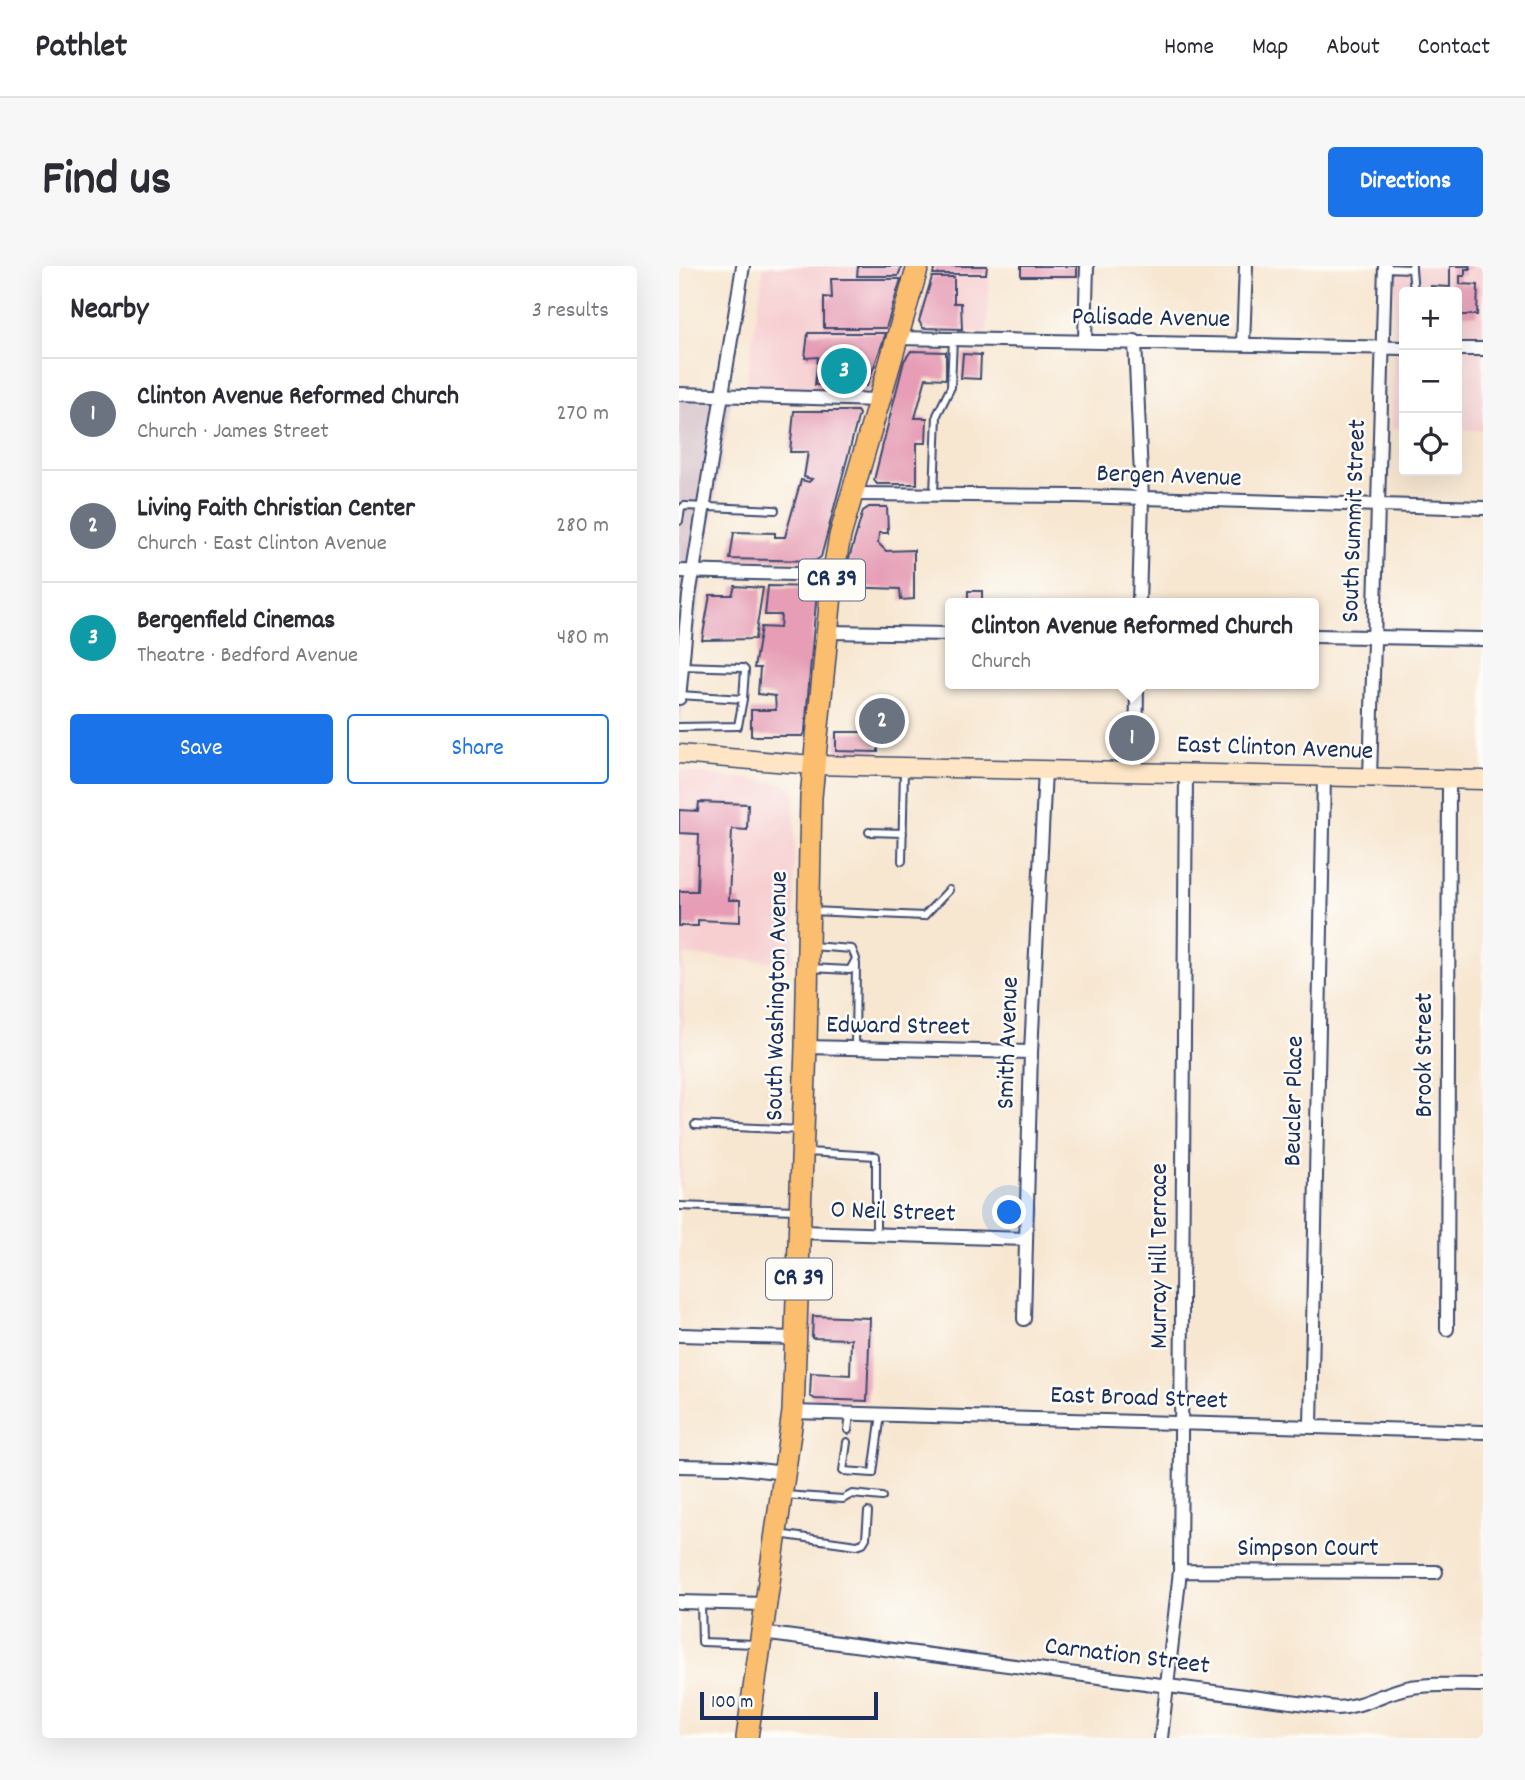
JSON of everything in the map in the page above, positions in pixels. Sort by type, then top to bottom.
[{"type":"main road","name":"South Washington Avenue","points":[[747,1738],[793,1412],[813,765],[833,575],[840,536],[918,266]]},
{"type":"street","points":[[679,697],[694,571],[743,266]]},
{"type":"street","points":[[1085,340],[1087,266]]},
{"type":"street","points":[[1243,344],[1246,266]]},
{"type":"street","name":"South Summit Street","points":[[1370,778],[1385,267]]},
{"type":"street","name":"Palisade Avenue","points":[[897,338],[1399,348]]},
{"type":"street","points":[[1135,341],[1142,499],[1139,598]]},
{"type":"street","points":[[1462,349],[1483,349]]},
{"type":"street","points":[[679,394],[879,400]]},
{"type":"street","name":"Bergen Avenue","points":[[853,494],[1483,508]]},
{"type":"street","points":[[679,571],[833,575]]},
{"type":"street","points":[[828,632],[945,634]]},
{"type":"street","points":[[1319,636],[1483,639]]},
{"type":"street","points":[[1136,772],[1137,689]]},
{"type":"street","name":"East Clinton Avenue","points":[[679,754],[813,765],[1483,780]]},
{"type":"street","name":"Smith Avenue","points":[[1024,1319],[1031,1052],[1045,770]]},
{"type":"street","name":"Murray Hill Terrace","points":[[1161,1738],[1181,1571],[1186,772]]},
{"type":"street","name":"Beucler Place","points":[[1311,1426],[1324,776]]},
{"type":"street","name":"Brook Street","points":[[1447,1329],[1449,780]]},
{"type":"street","name":"Edward Street","points":[[806,1048],[1031,1052]]},
{"type":"street","name":"O Neil Street","points":[[800,1232],[1026,1239]]},
{"type":"street","points":[[679,1335],[796,1338]]},
{"type":"street","name":"East Broad Street","points":[[793,1412],[1483,1432]]},
{"type":"street","points":[[679,1466],[732,1467],[785,1473]]},
{"type":"street","name":"Simpson Court","points":[[1181,1571],[1436,1572]]},
{"type":"street","points":[[679,1602],[767,1604]]},
{"type":"street","name":"Carnation Street","points":[[762,1639],[1168,1685],[1338,1708],[1355,1707],[1406,1688],[1483,1685]]},
{"type":"lane","points":[[1385,267],[1412,268],[1414,287]]},
{"type":"lane","points":[[934,495],[937,415],[951,387],[953,338]]},
{"type":"lane","points":[[679,521],[684,506],[775,510]]},
{"type":"lane","points":[[679,727],[738,726],[745,670],[682,666]]},
{"type":"lane","points":[[679,697],[743,699]]},
{"type":"lane","points":[[902,861],[904,766]]},
{"type":"lane","points":[[869,832],[903,833]]},
{"type":"lane","points":[[809,911],[924,916],[949,890]]},
{"type":"lane","points":[[808,946],[852,949],[856,959],[855,1049]]},
{"type":"lane","points":[[808,967],[850,970],[856,959]]},
{"type":"lane","points":[[695,1125],[803,1130]]},
{"type":"lane","points":[[802,1152],[876,1156],[876,1236]]},
{"type":"lane","points":[[679,1206],[800,1210]]},
{"type":"lane","points":[[848,1430],[850,1414]]},
{"type":"lane","points":[[846,1442],[843,1471],[873,1473],[881,1414]]},
{"type":"lane","points":[[782,1495],[843,1499],[852,1494],[882,1497]]},
{"type":"lane","points":[[777,1534],[857,1545],[863,1543],[866,1538],[868,1512]]},
{"type":"lane","points":[[701,1602],[702,1642],[762,1639]]},
{"type":"shaded area","points":[[764,266],[908,266],[873,392],[745,389]]},
{"type":"shaded area","points":[[935,266],[990,266],[987,333],[922,331],[918,325]]},
{"type":"shaded area","points":[[1395,266],[1483,266],[1483,430],[1462,430],[1462,287],[1399,287],[1399,429],[1392,429]]},
{"type":"shaded area","points":[[679,398],[731,398],[679,725]]},
{"type":"shaded area","points":[[679,771],[787,784],[795,791],[794,963],[684,955],[681,1189],[679,1188]]},
{"type":"building","points":[[858,266],[902,266],[898,276],[857,276]]},
{"type":"building","points":[[935,266],[987,266],[986,274],[933,274]]},
{"type":"building","points":[[1021,266],[1077,266],[1077,276],[1021,276]]},
{"type":"building","points":[[1450,266],[1470,266],[1470,269],[1465,269],[1465,276],[1460,276],[1460,284],[1478,285],[1477,315],[1462,315],[1462,287],[1450,287]]},
{"type":"building","points":[[932,277],[954,277],[954,303],[961,303],[962,329],[923,328],[919,321]]},
{"type":"building","points":[[831,279],[901,279],[886,328],[824,328],[824,297],[832,298]]},
{"type":"building","points":[[808,333],[886,333],[867,386],[815,385],[818,357],[805,358]]},
{"type":"building","points":[[911,351],[946,352],[946,379],[926,378],[915,418],[927,418],[926,443],[917,443],[917,484],[877,484],[874,480],[904,361]]},
{"type":"building","points":[[963,354],[981,355],[980,379],[961,378]]},
{"type":"building","points":[[794,411],[857,411],[859,414],[821,557],[815,561],[730,559],[734,532],[775,533],[775,537],[785,537],[801,480],[809,482],[812,479],[804,477],[808,452],[790,452]]},
{"type":"building","points":[[869,507],[887,507],[888,533],[879,533],[878,543],[886,551],[914,550],[914,599],[901,600],[900,589],[846,587],[848,562],[863,511]]},
{"type":"building","points":[[735,586],[763,588],[755,639],[702,640],[710,595],[732,595]]},
{"type":"building","points":[[768,586],[815,587],[817,590],[803,736],[751,736],[751,710],[776,710],[775,696],[758,694],[760,668],[754,668],[761,627],[780,628],[781,615],[765,615]]},
{"type":"building","points":[[968,591],[982,591],[982,598],[968,598]]},
{"type":"building","points":[[836,732],[878,732],[878,752],[836,751]]},
{"type":"building","points":[[699,802],[748,804],[747,830],[732,829],[729,900],[740,900],[740,922],[698,920],[698,926],[679,926],[679,891],[697,891],[699,834],[679,833],[679,810],[698,811]]},
{"type":"building","points":[[813,1316],[870,1318],[867,1401],[815,1399],[810,1396],[811,1373],[850,1375],[851,1339],[812,1338]]},
{"type":"place","name":"Bergenfield Cinemas","points":[[844,371]]},
{"type":"place","name":"Living Faith Christian Center","points":[[882,721]]},
{"type":"place","name":"Clinton Avenue Reformed Church","points":[[1132,738]]}]
